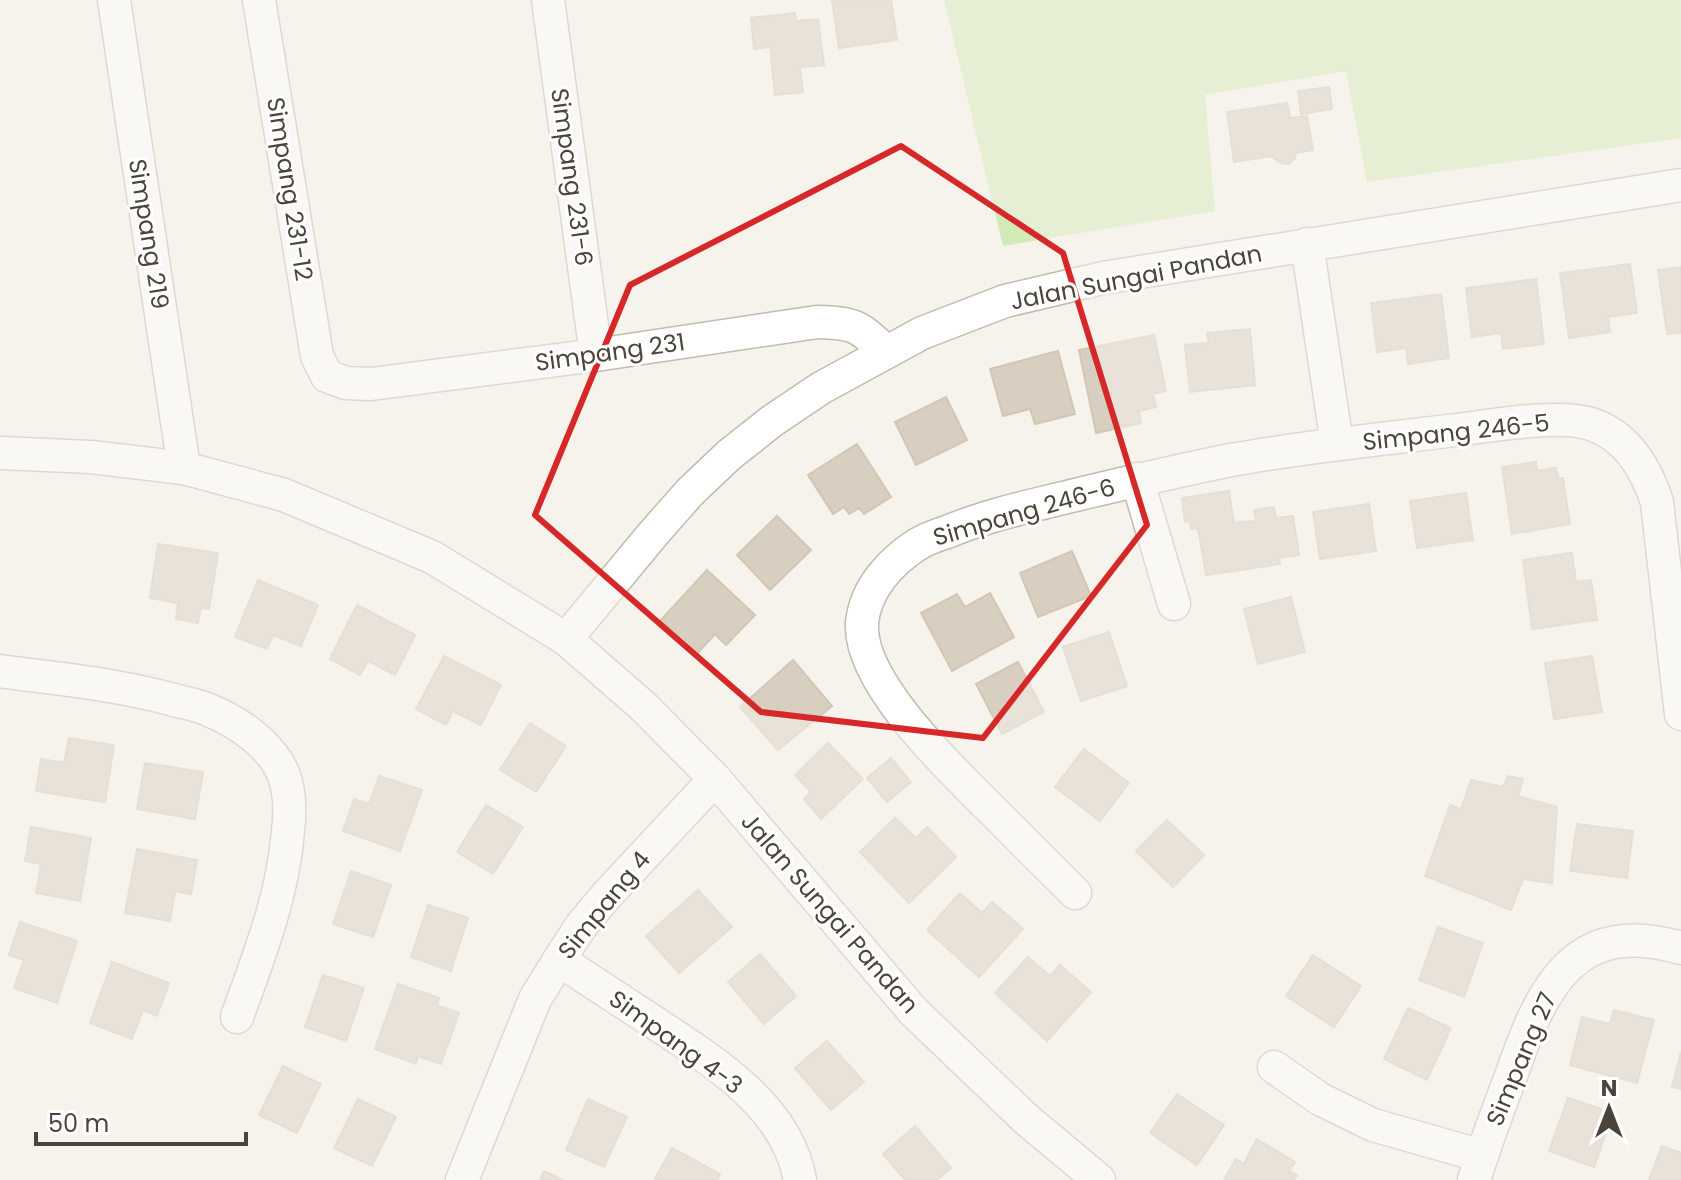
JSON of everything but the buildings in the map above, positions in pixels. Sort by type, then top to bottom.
[{"type":"street","name":"Simpang 219","points":[[114,0],[184,468]]},
{"type":"street","name":"Simpang 231-12","points":[[259,0],[317,356],[327,376]]},
{"type":"street","name":"Simpang 231-6","points":[[548,0],[596,355]]},
{"type":"street","name":"Jalan Sungai Pandan","points":[[566,639],[690,492],[729,455],[821,388],[922,333],[1005,301],[1103,278],[1681,185]]},
{"type":"street","points":[[1307,244],[1337,444]]},
{"type":"street","name":"Simpang 231","points":[[327,376],[346,383],[371,384],[817,322],[846,323],[865,332],[885,351]]},
{"type":"street","name":"Simpang 246-5","points":[[1337,444],[1550,420],[1589,423],[1609,432],[1639,462],[1657,502],[1681,714]]},
{"type":"street","name":"Simpang 246-6","points":[[1075,893],[930,747],[907,719],[874,668],[864,645],[862,622],[878,580],[896,560],[920,542],[1020,508],[1137,479],[1337,444]]},
{"type":"street","name":"Jalan Sungai Pandan","points":[[0,453],[91,457],[184,468],[284,495],[432,557],[566,639],[644,707],[715,779],[914,1012],[1091,1177]]},
{"type":"street","points":[[1137,479],[1174,604]]},
{"type":"street","points":[[0,671],[144,692],[208,710],[254,736],[280,766],[289,803],[284,870],[271,922],[237,1017]]},
{"type":"street","name":"Simpang 4","points":[[462,1180],[531,1010],[559,960],[606,896],[715,779]]},
{"type":"street","name":"Simpang 27","points":[[1478,1168],[1528,1030],[1557,977],[1577,958],[1598,946],[1620,941],[1643,941],[1681,948]]},
{"type":"street","name":"Simpang 4-3","points":[[559,960],[706,1057],[732,1079],[773,1119],[790,1145],[800,1180]]},
{"type":"street","points":[[1274,1067],[1320,1099],[1373,1125],[1478,1168]]},
{"type":"highlighted area","points":[[901,146],[1063,253],[1147,525],[983,738],[761,712],[535,515],[630,285]]},
{"type":"green space","points":[[944,0],[1681,0],[1681,138],[1367,182],[1346,71],[1205,95],[1215,211],[1003,246]]}]
